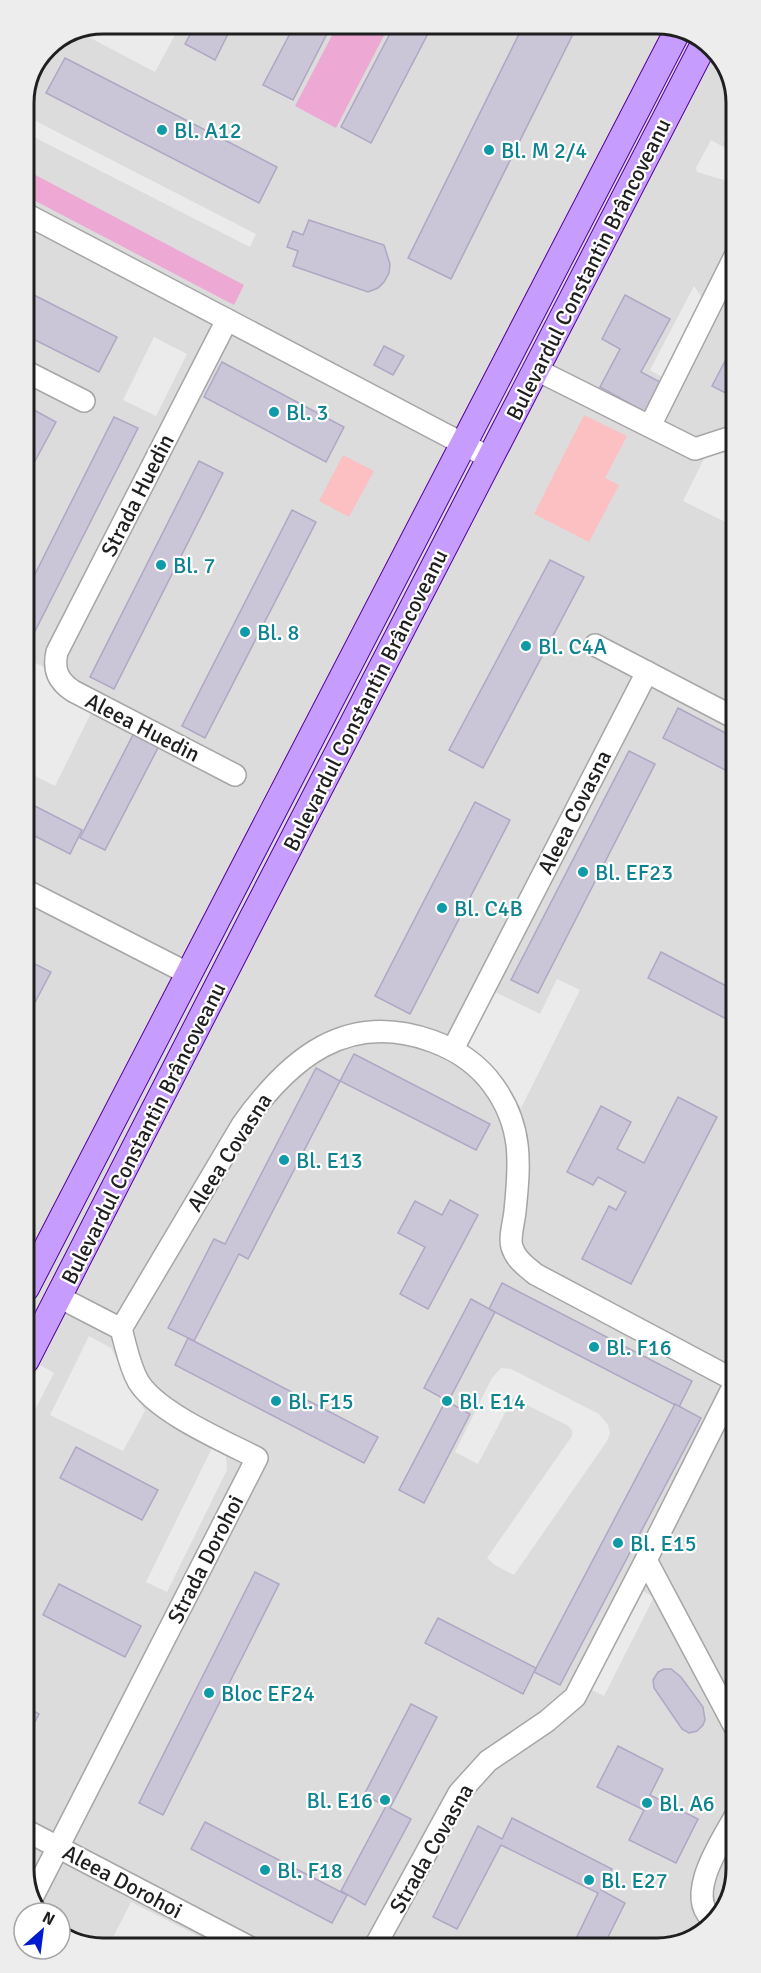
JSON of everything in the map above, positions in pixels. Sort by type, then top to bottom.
[{"type":"main road","name":"Bulevardul Constantin Brâncoveanu","points":[[34,1272],[674,37]]},
{"type":"main road","name":"Bulevardul Constantin Brâncoveanu","points":[[34,1344],[701,50]]},
{"type":"street","points":[[35,219],[490,458]]},
{"type":"street","points":[[650,426],[726,274]]},
{"type":"street","name":"Strada Huedin","points":[[56,673],[57,652],[227,320]]},
{"type":"street","points":[[536,369],[695,449],[726,439]]},
{"type":"street","points":[[35,376],[84,401]]},
{"type":"street","points":[[595,645],[726,713]]},
{"type":"street","name":"Aleea Covasna","points":[[453,1049],[647,672]]},
{"type":"street","name":"Aleea Huedin","points":[[56,673],[63,684],[73,692],[235,774]]},
{"type":"street","points":[[35,895],[189,975]]},
{"type":"street","name":"Aleea Covasna","points":[[121,1329],[242,1125],[264,1094],[308,1053],[357,1032],[385,1032],[418,1036],[453,1049],[477,1067],[492,1083],[503,1100],[518,1142],[517,1188],[511,1246],[519,1261],[535,1274],[726,1376]]},
{"type":"street","points":[[59,1297],[121,1329]]},
{"type":"street","name":"Strada Dorohoi","points":[[37,1888],[257,1458],[178,1416],[147,1394],[132,1367],[121,1329]]},
{"type":"street","name":"Strada Covasna","points":[[379,1938],[459,1793],[488,1761],[547,1721],[575,1696],[726,1401]]},
{"type":"street","points":[[646,1560],[726,1710]]},
{"type":"street","points":[[709,1914],[701,1899],[702,1887],[705,1875],[726,1834]]},
{"type":"street","name":"Aleea Dorohoi","points":[[34,1835],[232,1938]]},
{"type":"shaded area","points":[[104,34],[662,35],[675,37],[696,46],[709,58],[721,77],[726,95],[726,1869],[723,1892],[712,1911],[696,1927],[666,1938],[99,1938],[72,1930],[72,1901],[42,1901],[34,1869],[35,99],[37,86],[49,62],[65,46],[90,36]]},
{"type":"shaded area","points":[[104,34],[176,34],[155,72],[88,37]]},
{"type":"shaded area","points":[[333,34],[385,35],[336,128],[295,106]]},
{"type":"shaded area","points":[[35,121],[256,234],[250,247],[35,138]]},
{"type":"shaded area","points":[[711,140],[726,148],[726,181],[697,172],[696,168]]},
{"type":"shaded area","points":[[35,175],[244,285],[234,305],[35,201]]},
{"type":"shaded area","points":[[694,286],[704,300],[664,378],[650,370]]},
{"type":"shaded area","points":[[154,337],[187,354],[156,416],[123,400]]},
{"type":"shaded area","points":[[584,415],[627,436],[605,478],[619,485],[589,542],[534,514]]},
{"type":"shaded area","points":[[726,451],[726,522],[683,501],[705,457]]},
{"type":"shaded area","points":[[343,455],[374,471],[349,517],[319,501]]},
{"type":"shaded area","points":[[35,663],[56,673],[96,703],[55,786],[35,776]]},
{"type":"shaded area","points":[[557,979],[580,990],[521,1108],[506,1084],[489,1064],[463,1042],[491,990],[540,1014]]},
{"type":"shaded area","points":[[89,1336],[111,1348],[145,1411],[123,1451],[50,1415]]},
{"type":"shaded area","points":[[40,1365],[54,1373],[34,1411],[34,1376]]},
{"type":"shaded area","points":[[501,1368],[511,1369],[599,1414],[608,1425],[610,1433],[607,1441],[514,1575],[487,1558],[572,1436],[572,1430],[567,1425],[513,1398],[478,1464],[455,1452],[492,1378]]},
{"type":"shaded area","points":[[212,1448],[226,1456],[227,1470],[167,1592],[146,1582]]},
{"type":"shaded area","points":[[633,1586],[654,1597],[604,1696],[582,1685]]},
{"type":"shaded area","points":[[131,1902],[202,1938],[113,1938]]},
{"type":"building","points":[[190,34],[228,34],[215,60],[185,44]]},
{"type":"building","points":[[290,34],[327,34],[293,100],[263,85]]},
{"type":"building","points":[[389,35],[427,35],[371,143],[341,127]]},
{"type":"building","name":"Bl. M 2/4","points":[[519,35],[573,35],[451,279],[408,258]]},
{"type":"building","name":"Bl. A12","points":[[65,58],[277,167],[259,203],[46,93]]},
{"type":"building","points":[[309,220],[384,245],[390,264],[389,273],[384,282],[378,288],[368,292],[293,266],[298,251],[287,247],[293,231],[303,235]]},
{"type":"building","points":[[625,295],[670,319],[641,372],[660,382],[645,412],[600,387],[620,349],[602,339]]},
{"type":"building","points":[[35,296],[117,337],[99,372],[35,340]]},
{"type":"building","points":[[384,346],[404,356],[393,375],[374,365]]},
{"type":"building","points":[[726,359],[726,393],[712,386]]},
{"type":"building","name":"Bl. 3","points":[[222,362],[344,427],[326,462],[204,397]]},
{"type":"building","points":[[35,410],[56,422],[35,461]]},
{"type":"building","points":[[114,417],[138,428],[35,632],[35,575]]},
{"type":"building","name":"Bl. 7","points":[[199,461],[223,473],[114,689],[90,677]]},
{"type":"building","name":"Bl. 8","points":[[292,510],[316,522],[205,738],[182,726]]},
{"type":"building","name":"Bl. C4A","points":[[550,560],[584,577],[483,768],[449,750]]},
{"type":"building","points":[[678,708],[726,733],[726,770],[663,738]]},
{"type":"building","points":[[135,731],[160,744],[105,850],[80,838]]},
{"type":"building","name":"Bl. EF23","points":[[629,751],[655,764],[538,993],[511,980]]},
{"type":"building","name":"Bl. C4B","points":[[475,802],[510,820],[410,1014],[375,996]]},
{"type":"building","points":[[35,806],[82,830],[70,854],[35,836]]},
{"type":"building","points":[[661,952],[726,986],[726,1019],[648,978]]},
{"type":"building","points":[[35,964],[51,972],[34,1003]]},
{"type":"building","points":[[354,1054],[490,1124],[476,1150],[340,1081]]},
{"type":"building","name":"Bl. E13","points":[[316,1068],[340,1081],[248,1259],[239,1254],[194,1341],[168,1328],[214,1239],[225,1244]]},
{"type":"building","points":[[678,1097],[717,1117],[631,1284],[582,1259],[609,1206],[616,1210],[626,1192],[598,1177],[593,1185],[567,1172],[601,1106],[631,1122],[617,1149],[644,1163]]},
{"type":"building","points":[[450,1200],[478,1215],[428,1309],[400,1294],[425,1247],[398,1233],[415,1201],[442,1215]]},
{"type":"building","name":"Bl. F16","points":[[502,1283],[692,1381],[679,1407],[489,1309]]},
{"type":"building","name":"Bl. E14","points":[[471,1299],[495,1312],[448,1402],[470,1414],[424,1503],[399,1490],[446,1400],[424,1388]]},
{"type":"building","name":"Bl. F15","points":[[188,1338],[378,1437],[364,1463],[175,1365]]},
{"type":"building","name":"Bl. E15","points":[[675,1404],[701,1418],[560,1685],[534,1672]]},
{"type":"building","points":[[76,1447],[158,1490],[142,1520],[60,1478]]},
{"type":"building","name":"Bloc EF24","points":[[255,1572],[279,1584],[163,1815],[139,1803]]},
{"type":"building","points":[[59,1584],[141,1626],[125,1657],[43,1615]]},
{"type":"building","points":[[438,1618],[536,1668],[523,1694],[425,1643]]},
{"type":"building","points":[[671,1669],[681,1677],[703,1707],[705,1720],[697,1731],[689,1733],[682,1729],[654,1688],[653,1680],[658,1672]]},
{"type":"building","name":"Bl. E16","points":[[411,1704],[437,1717],[390,1808],[411,1819],[365,1905],[341,1891],[386,1806],[364,1795]]},
{"type":"building","points":[[34,1711],[39,1714],[34,1723]]},
{"type":"building","name":"Bl. A6","points":[[618,1746],[663,1769],[650,1795],[698,1819],[676,1863],[629,1840],[644,1810],[597,1787]]},
{"type":"building","name":"Bl. E27","points":[[512,1818],[612,1869],[601,1890],[625,1903],[608,1938],[576,1938],[598,1893],[501,1845],[457,1929],[433,1917],[478,1826],[502,1839]]},
{"type":"building","name":"Bl. F18","points":[[205,1822],[347,1895],[332,1923],[191,1849]]},
{"type":"place","name":"Bl. A12","points":[[162,130]]},
{"type":"place","name":"Bl. M 2/4","points":[[489,150]]},
{"type":"place","name":"Bl. 3","points":[[274,412]]},
{"type":"place","name":"Bl. 7","points":[[161,565]]},
{"type":"place","name":"Bl. 8","points":[[245,632]]},
{"type":"place","name":"Bl. C4A","points":[[526,646]]},
{"type":"place","name":"Bl. EF23","points":[[583,872]]},
{"type":"place","name":"Bl. C4B","points":[[442,908]]},
{"type":"place","name":"Bl. E13","points":[[284,1160]]},
{"type":"place","name":"Bl. F16","points":[[594,1347]]},
{"type":"place","name":"Bl. F15","points":[[276,1401]]},
{"type":"place","name":"Bl. E14","points":[[447,1401]]},
{"type":"place","name":"Bl. E15","points":[[618,1543]]},
{"type":"place","name":"Bloc EF24","points":[[209,1693]]},
{"type":"place","name":"Bl. E16","points":[[385,1800]]},
{"type":"place","name":"Bl. A6","points":[[647,1803]]},
{"type":"place","name":"Bl. F18","points":[[265,1870]]},
{"type":"place","name":"Bl. E27","points":[[589,1880]]}]
